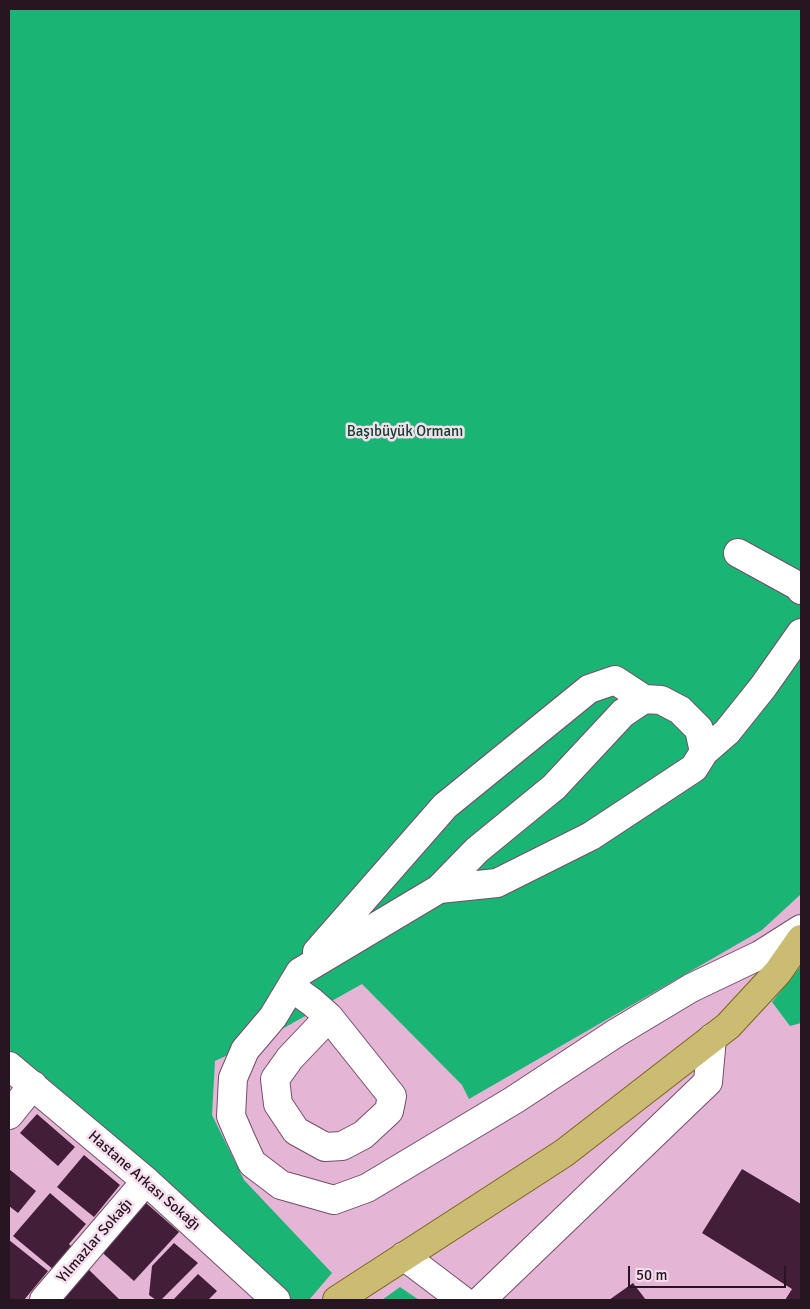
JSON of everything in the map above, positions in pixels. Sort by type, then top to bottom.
[{"type":"main road","points":[[337,1300],[564,1153],[728,1026],[778,972],[801,939]]},
{"type":"street","points":[[738,553],[801,588]]},
{"type":"street","points":[[439,889],[496,883],[590,836],[694,768],[704,752],[727,732],[801,634]]},
{"type":"street","points":[[704,752],[699,729],[680,710],[660,700],[644,699],[615,680],[590,689],[445,806],[295,980],[273,1017],[245,1050],[233,1078],[231,1116],[252,1163],[281,1186],[334,1200],[367,1188],[514,1100],[616,1033],[691,988],[760,955],[801,929]]},
{"type":"street","points":[[295,980],[439,889],[477,850],[554,787],[623,713],[644,699]]},
{"type":"street","points":[[295,980],[312,1002],[329,1017],[392,1096],[389,1110],[362,1135],[342,1146],[325,1147],[296,1131],[278,1104],[275,1079],[290,1058],[329,1017]]},
{"type":"street","points":[[480,1300],[708,1082],[712,1038]]},
{"type":"street","name":"Hastane Arkası Sokağı","points":[[9,1066],[146,1181],[276,1300]]},
{"type":"street","points":[[9,1114],[33,1085]]},
{"type":"street","name":"Yılmazlar Sokağı","points":[[44,1300],[146,1181]]},
{"type":"street","points":[[404,1256],[462,1300]]},
{"type":"green space","name":"Başıbüyük Ormanı","points":[[9,9],[801,9],[801,894],[762,930],[469,1099],[462,1085],[362,984],[275,1033],[215,1061],[212,1115],[244,1180],[332,1273],[309,1300],[289,1300],[39,1077],[9,1053]]},
{"type":"green space","points":[[801,966],[801,1023],[790,1026],[772,1002]]},
{"type":"green space","points":[[400,1287],[419,1300],[382,1300]]},
{"type":"building","points":[[37,1114],[75,1147],[58,1166],[20,1133]]},
{"type":"building","points":[[84,1155],[120,1185],[94,1217],[57,1187]]},
{"type":"building","points":[[9,1169],[36,1191],[18,1213],[9,1206]]},
{"type":"building","points":[[742,1169],[801,1204],[801,1300],[785,1300],[792,1289],[702,1233]]},
{"type":"building","points":[[50,1193],[86,1224],[69,1244],[72,1247],[54,1270],[13,1236]]},
{"type":"building","points":[[145,1202],[179,1232],[134,1281],[96,1247]]},
{"type":"building","points":[[9,1240],[48,1271],[24,1300],[9,1300]]},
{"type":"building","points":[[174,1243],[198,1263],[161,1300],[156,1300],[149,1295],[152,1266]]},
{"type":"building","points":[[85,1266],[120,1300],[52,1300]]},
{"type":"building","points":[[198,1274],[217,1291],[208,1300],[173,1300]]},
{"type":"building","points":[[633,1283],[646,1300],[609,1300]]}]
